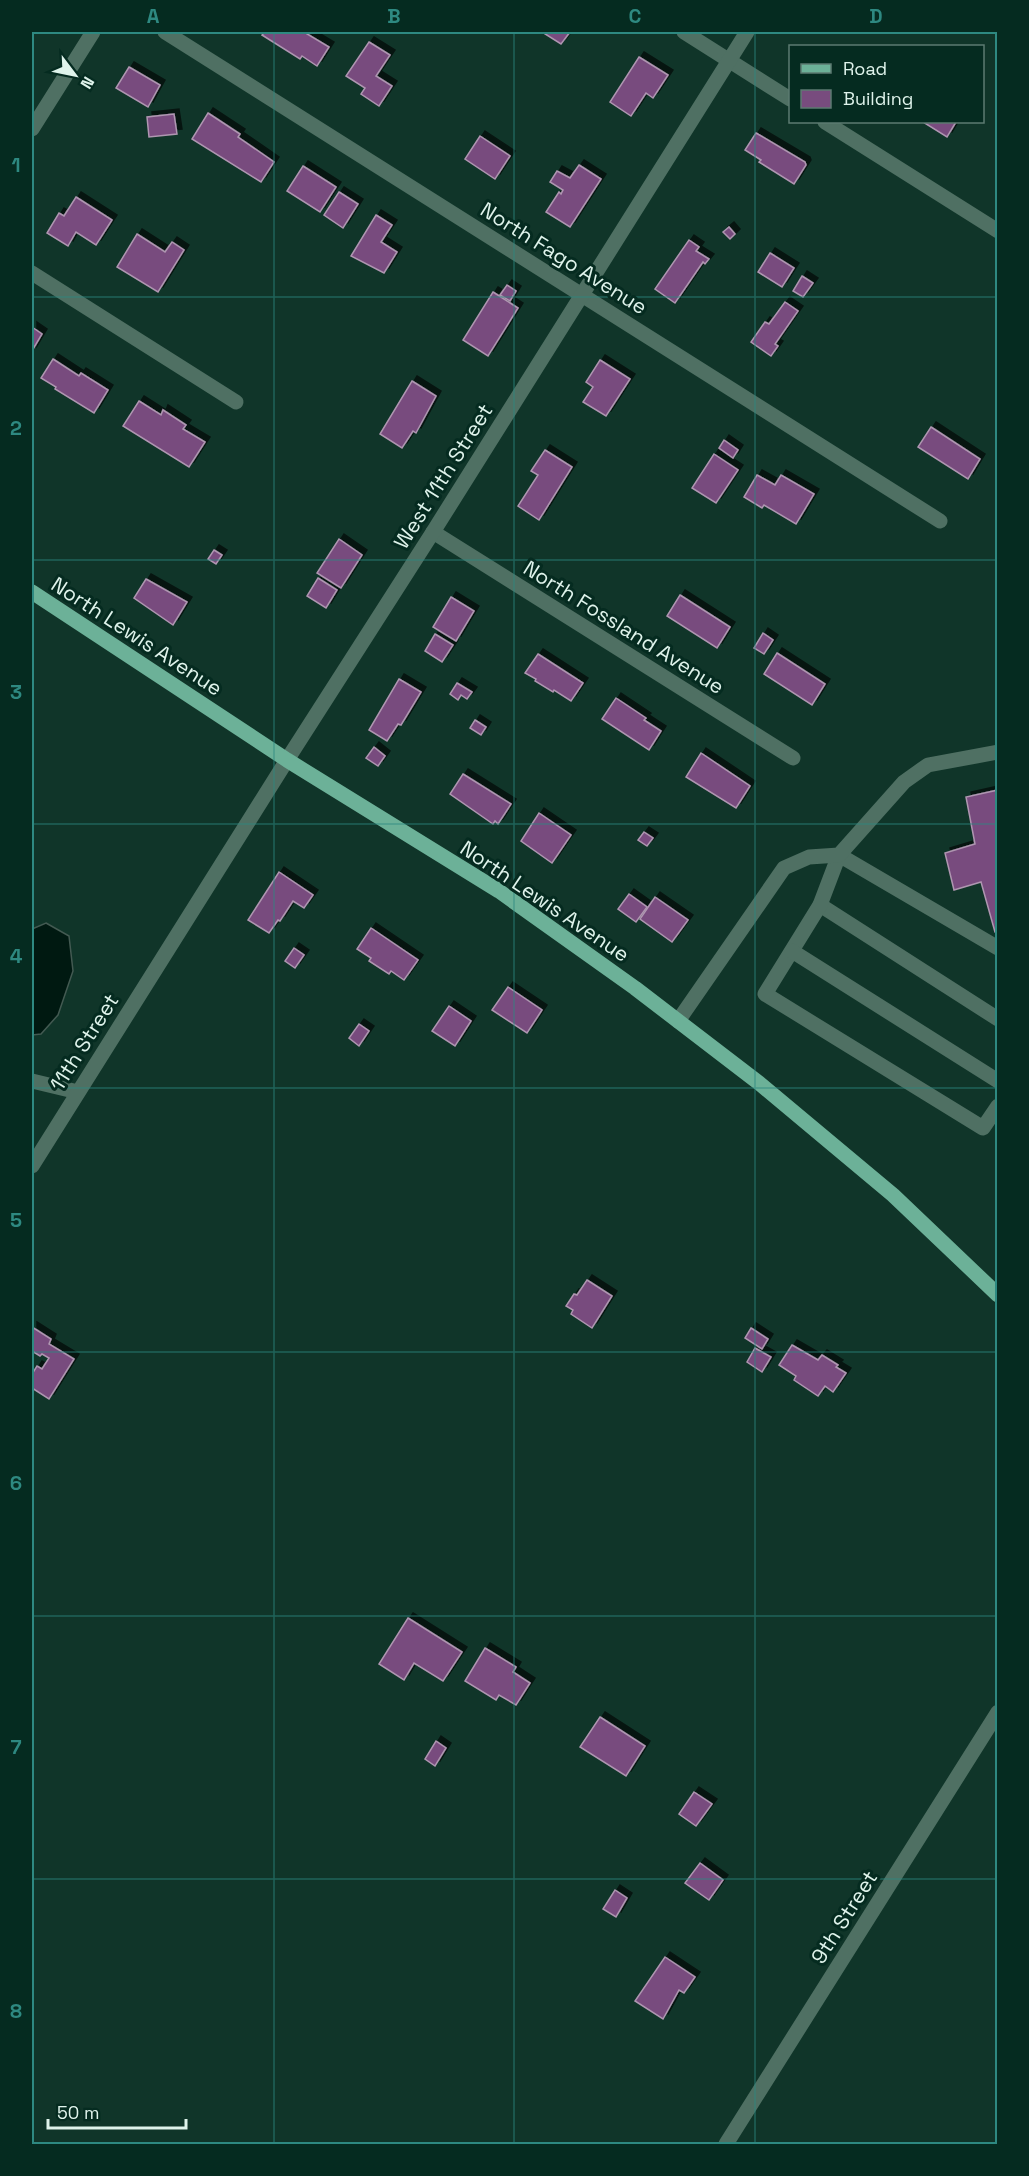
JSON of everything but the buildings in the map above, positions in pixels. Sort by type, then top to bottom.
[{"type":"main road","name":"North Lewis Avenue","points":[[32,592],[286,760],[499,891],[678,1021],[759,1083],[893,1195],[998,1295]]},
{"type":"street","points":[[32,129],[93,32]]},
{"type":"street","name":"North Fago Avenue","points":[[165,32],[940,521]]},
{"type":"street","points":[[684,32],[789,98]]},
{"type":"street","name":"West 11th Street","points":[[172,941],[433,532],[747,32]]},
{"type":"street","points":[[827,123],[998,231]]},
{"type":"street","points":[[32,273],[236,402]]},
{"type":"street","name":"North Fossland Avenue","points":[[433,532],[793,758]]},
{"type":"street","points":[[998,752],[928,765],[903,782],[840,855],[820,905],[765,994],[983,1128],[998,1106]]},
{"type":"street","points":[[678,1021],[784,868],[809,857],[840,855],[998,948]]},
{"type":"street","points":[[820,905],[998,1019]]},
{"type":"street","name":"11th Street","points":[[32,1166],[172,941]]},
{"type":"street","points":[[792,951],[998,1081]]},
{"type":"street","points":[[32,1081],[78,1092]]},
{"type":"street","name":"9th Street","points":[[726,2145],[998,1712]]},
{"type":"shaded area","points":[[46,923],[69,936],[73,971],[58,1015],[41,1034],[32,1035],[32,929]]}]
